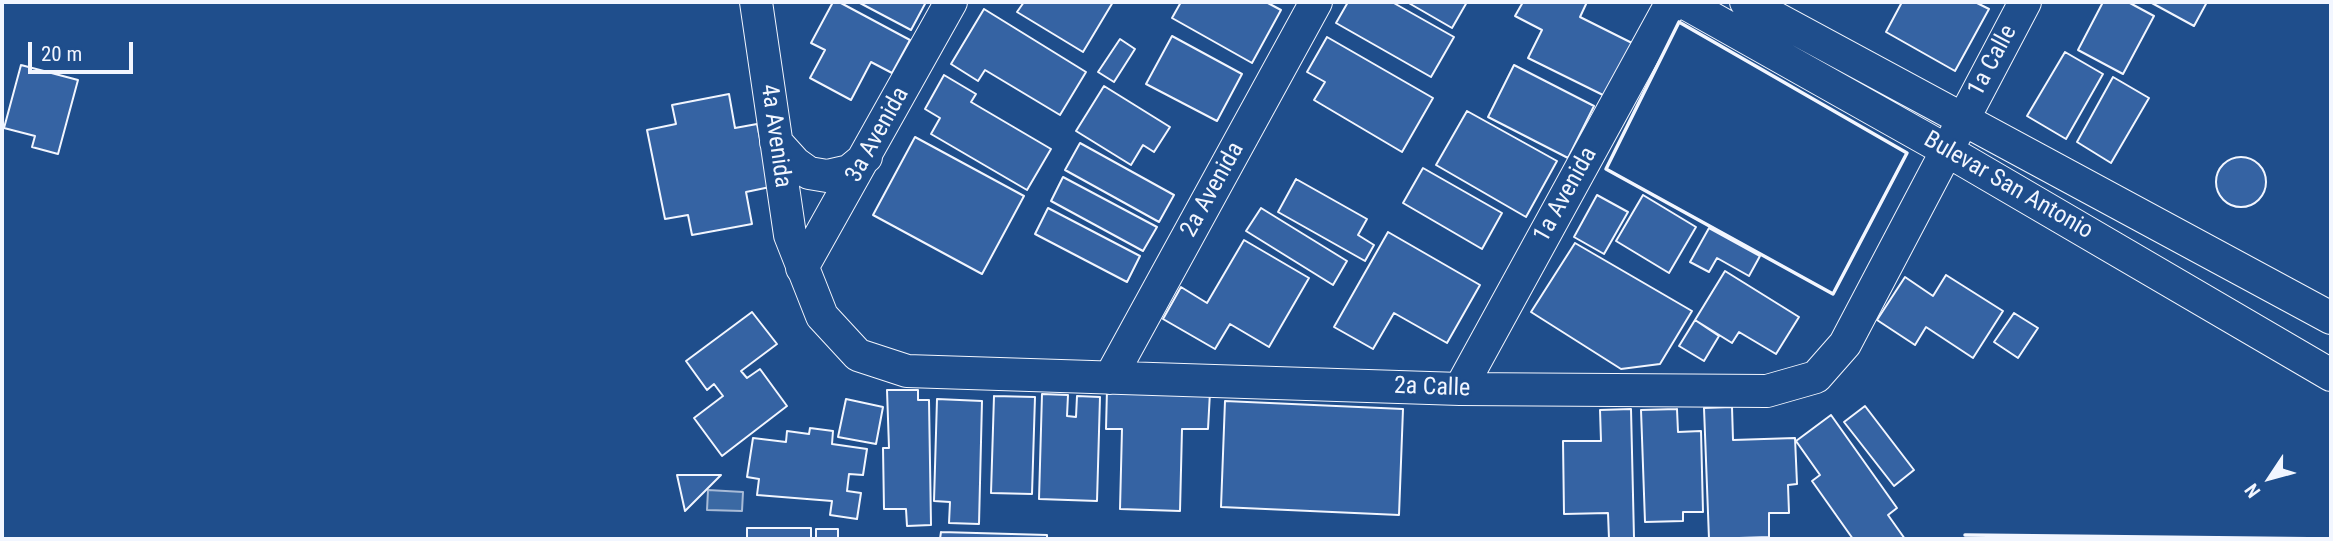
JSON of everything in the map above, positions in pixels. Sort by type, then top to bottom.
[{"type":"street","name":"4a Avenida","points":[[756,2],[790,235],[802,268]]},
{"type":"street","name":"3a Avenida","points":[[802,268],[951,2]]},
{"type":"street","name":"2a Avenida","points":[[1110,378],[1316,2]]},
{"type":"street","name":"1a Avenida","points":[[1460,389],[1672,2]]},
{"type":"street","name":"Bulevar San Antonio","points":[[1683,2],[1946,150],[2331,375]]},
{"type":"street","name":"Bulevar San Antonio","points":[[1746,2],[1961,121],[2331,318]]},
{"type":"street","name":"1a Calle","points":[[1961,121],[2025,2]]},
{"type":"street","name":"2a Calle","points":[[802,268],[822,316],[858,355],[906,371],[1460,389],[1767,391],[1815,377],[1845,344],[1961,121]]},
{"type":"street","points":[[776,142],[795,163],[809,173],[827,176],[849,171],[866,157]]},
{"type":"water","points":[[708,490],[743,492],[742,511],[707,510]]},
{"type":"building","points":[[833,2],[839,2],[910,40],[892,73],[871,62],[851,100],[810,78],[825,50],[811,43]]},
{"type":"building","points":[[858,2],[926,2],[911,30]]},
{"type":"building","points":[[1024,2],[1113,2],[1083,52],[1017,12]]},
{"type":"building","points":[[1181,2],[1266,2],[1281,10],[1252,63],[1172,18]]},
{"type":"building","points":[[1348,2],[1392,2],[1454,37],[1431,77],[1336,23]]},
{"type":"building","points":[[1407,2],[1467,2],[1452,28]]},
{"type":"building","points":[[1523,2],[1587,2],[1580,17],[1634,44],[1607,97],[1528,58],[1542,30],[1515,16]]},
{"type":"building","points":[[1902,2],[1975,2],[1989,9],[1955,71],[1886,32]]},
{"type":"building","points":[[2103,2],[2128,2],[2154,16],[2123,74],[2078,50]]},
{"type":"building","points":[[2150,2],[2207,2],[2194,26]]},
{"type":"building","points":[[984,9],[1086,72],[1060,115],[985,70],[978,81],[951,64]]},
{"type":"building","points":[[1172,36],[1242,74],[1217,121],[1146,84]]},
{"type":"building","points":[[1327,37],[1433,98],[1402,152],[1314,100],[1325,82],[1307,72]]},
{"type":"building","points":[[1120,39],[1135,49],[1114,82],[1098,72]]},
{"type":"building","points":[[2065,52],[2103,74],[2066,139],[2027,116]]},
{"type":"building","points":[[21,65],[78,80],[58,154],[32,147],[35,136],[4,128]]},
{"type":"building","points":[[1514,65],[1594,106],[1568,158],[1488,117]]},
{"type":"building","points":[[944,75],[976,94],[971,102],[1051,149],[1027,190],[931,134],[940,118],[925,109]]},
{"type":"building","points":[[2113,77],[2149,98],[2111,163],[2077,142]]},
{"type":"building","points":[[1104,86],[1170,127],[1154,152],[1143,145],[1131,165],[1076,131]]},
{"type":"building","points":[[729,94],[735,128],[757,124],[770,187],[746,192],[752,224],[692,235],[688,215],[665,219],[647,130],[676,124],[672,105]]},
{"type":"building","points":[[1467,111],[1557,161],[1526,217],[1436,165]]},
{"type":"building","points":[[915,137],[1024,196],[982,274],[873,215]]},
{"type":"building","points":[[1080,143],[1174,195],[1159,222],[1065,170]]},
{"type":"building","points":[[2241,157],[2258,165],[2266,182],[2258,199],[2241,207],[2224,199],[2216,182],[2224,165]]},
{"type":"building","points":[[1423,168],[1502,213],[1482,249],[1403,203]]},
{"type":"building","points":[[1063,177],[1157,227],[1143,251],[1051,201]]},
{"type":"building","points":[[1296,179],[1367,219],[1358,235],[1374,245],[1365,261],[1278,212]]},
{"type":"building","points":[[1597,195],[1628,212],[1604,254],[1574,237]]},
{"type":"building","points":[[1643,195],[1696,227],[1669,273],[1616,241]]},
{"type":"building","points":[[1048,208],[1140,256],[1127,282],[1035,234]]},
{"type":"building","points":[[1261,208],[1347,261],[1333,285],[1246,231]]},
{"type":"building","points":[[1709,228],[1760,256],[1749,276],[1717,258],[1709,272],[1690,262]]},
{"type":"building","points":[[1388,232],[1480,285],[1447,343],[1394,313],[1373,349],[1334,327]]},
{"type":"building","points":[[1244,240],[1309,278],[1269,347],[1230,324],[1215,349],[1163,319],[1181,287],[1207,303]]},
{"type":"building","points":[[1575,243],[1692,311],[1660,364],[1621,369],[1531,312]]},
{"type":"building","points":[[1725,271],[1799,317],[1776,354],[1739,332],[1732,343],[1695,320]]},
{"type":"building","points":[[1946,275],[2003,311],[1973,358],[1926,327],[1915,345],[1877,320],[1905,277],[1933,296]]},
{"type":"building","points":[[752,312],[777,344],[741,371],[747,378],[760,369],[787,406],[722,456],[694,418],[723,396],[714,384],[707,390],[686,361]]},
{"type":"building","points":[[2014,313],[2038,328],[2018,358],[1994,342]]},
{"type":"building","points":[[1695,320],[1719,336],[1704,361],[1679,346]]},
{"type":"building","points":[[1107,389],[1210,392],[1208,429],[1182,429],[1180,511],[1120,509],[1122,429],[1106,429]]},
{"type":"building","points":[[887,390],[918,390],[918,400],[929,400],[931,525],[907,526],[906,509],[884,509],[883,448],[889,448]]},
{"type":"building","points":[[1042,394],[1068,395],[1067,416],[1076,417],[1077,396],[1100,397],[1097,501],[1039,499]]},
{"type":"building","points":[[994,396],[1035,397],[1032,494],[991,493]]},
{"type":"building","points":[[846,399],[883,407],[876,444],[838,437]]},
{"type":"building","points":[[937,399],[982,401],[979,524],[949,523],[950,502],[934,501]]},
{"type":"building","points":[[1225,401],[1403,409],[1399,515],[1221,507]]},
{"type":"building","points":[[1865,406],[1914,470],[1894,486],[1844,422]]},
{"type":"building","points":[[1732,407],[1733,440],[1795,438],[1797,484],[1788,485],[1789,513],[1769,513],[1769,537],[1709,539],[1704,408]]},
{"type":"building","points":[[1631,409],[1634,538],[1609,539],[1608,513],[1564,514],[1563,441],[1601,441],[1600,410]]},
{"type":"building","points":[[1677,409],[1678,432],[1701,431],[1703,512],[1683,512],[1683,521],[1645,522],[1641,410]]},
{"type":"building","points":[[1831,415],[1897,508],[1888,515],[1905,539],[1853,539],[1812,481],[1820,475],[1796,441]]},
{"type":"building","points":[[810,428],[833,431],[832,444],[867,449],[863,475],[849,474],[847,491],[861,493],[857,519],[830,515],[832,501],[757,495],[759,479],[747,477],[753,438],[786,442],[787,431],[809,434]]},
{"type":"building","points":[[677,475],[721,475],[685,511]]},
{"type":"building","points":[[747,528],[811,528],[811,539],[747,539]]},
{"type":"building","points":[[816,529],[838,529],[838,539],[816,539]]},
{"type":"building","points":[[941,532],[1047,535],[1047,539],[940,539]]},
{"type":"wall","points":[[1679,22],[1907,153],[1833,294],[1606,169],[1679,22]]},
{"type":"wall","points":[[1965,535],[2331,539]]}]
